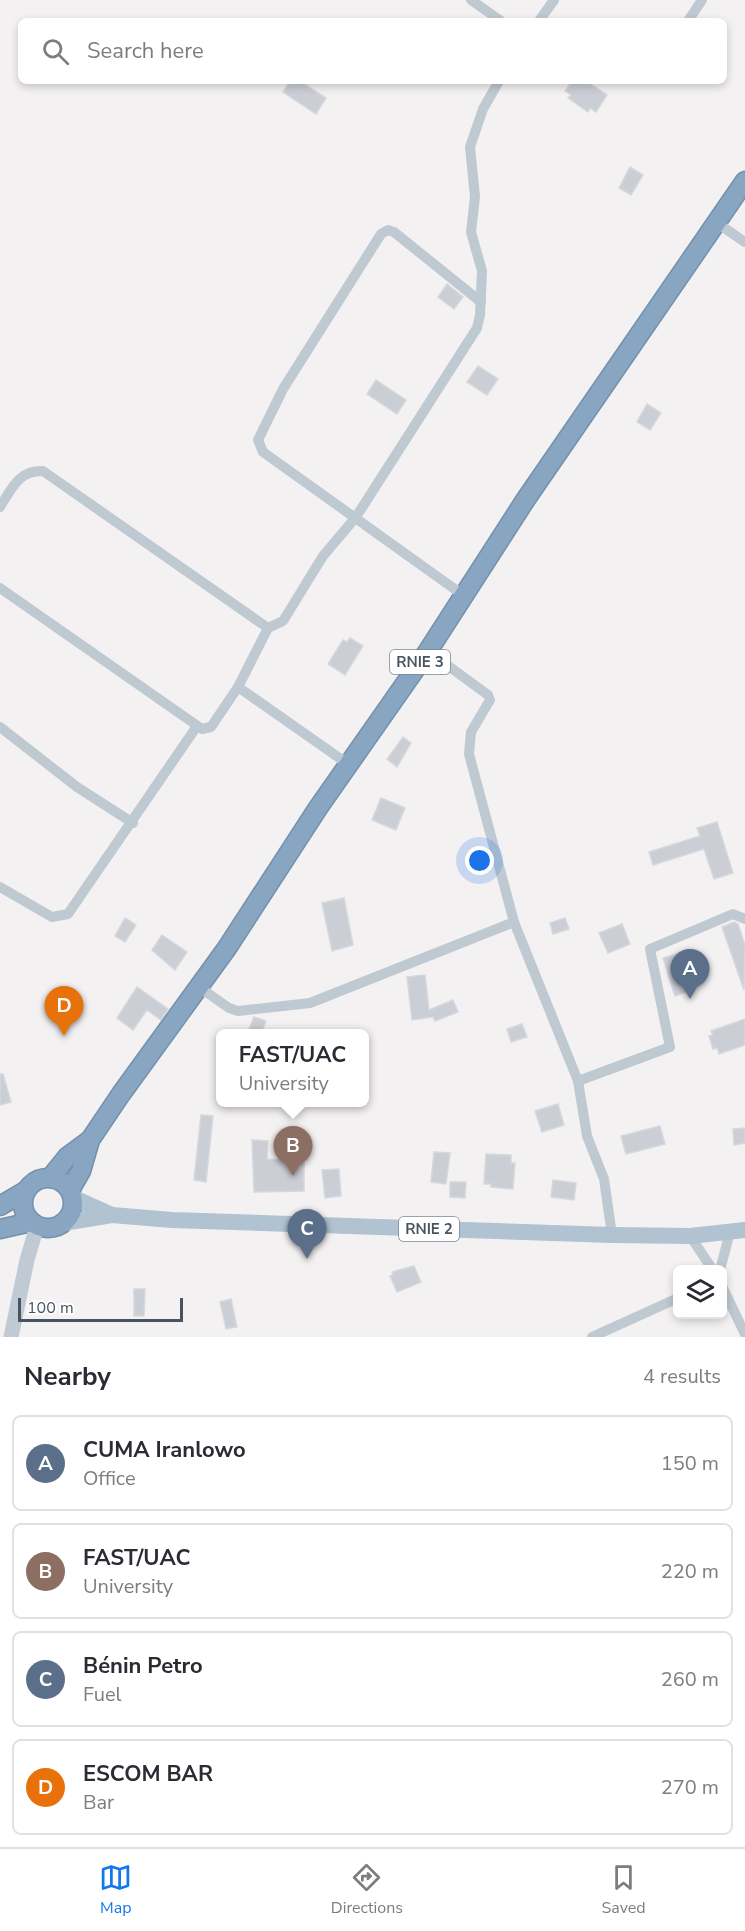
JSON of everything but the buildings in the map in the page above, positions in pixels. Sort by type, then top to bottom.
[{"type":"highway","name":"RNIE 3","points":[[50,1178],[68,1157],[90,1140],[199,987],[348,764],[428,651],[463,595],[682,270],[745,181]]},
{"type":"highway","name":"RNIE 3","points":[[71,1193],[81,1171],[90,1140]]},
{"type":"highway","points":[[0,1206],[27,1190],[37,1180],[50,1178]]},
{"type":"highway","name":"RNIE 2","points":[[50,1178],[58,1180],[71,1193]]},
{"type":"highway","points":[[27,1190],[24,1210],[34,1224]]},
{"type":"highway","points":[[63,1223],[73,1208],[71,1193]]},
{"type":"highway","name":"RNIE 2","points":[[0,1229],[34,1224],[46,1228],[63,1223]]},
{"type":"main road","name":"RNIE 2","points":[[71,1193],[112,1215]]},
{"type":"main road","name":"RNIE 2","points":[[63,1223],[112,1215],[182,1221],[612,1235],[690,1236],[738,1231]]},
{"type":"main road","points":[[11,1337],[34,1224]]},
{"type":"street","points":[[471,0],[497,18]]},
{"type":"street","points":[[541,18],[554,0]]},
{"type":"street","points":[[690,18],[702,0]]},
{"type":"street","points":[[0,588],[197,726],[202,729],[211,727],[238,687],[267,628],[283,621],[323,556],[356,517],[400,445],[462,355],[477,328],[482,271],[471,232],[475,197],[470,147],[483,109],[497,84]]},
{"type":"street","points":[[717,223],[745,242]]},
{"type":"street","points":[[463,595],[262,452],[258,440],[283,389],[381,234],[387,230],[394,232],[481,302]]},
{"type":"street","points":[[0,507],[18,478],[30,471],[44,471],[267,628]]},
{"type":"street","points":[[428,651],[480,688],[490,700],[471,732],[469,754],[514,922],[578,1081],[586,1136],[604,1179],[612,1235]]},
{"type":"street","points":[[238,687],[348,764]]},
{"type":"street","points":[[0,887],[52,917],[69,914],[197,726]]},
{"type":"street","points":[[0,727],[77,787],[133,823]]},
{"type":"street","points":[[578,1081],[670,1047],[650,949],[733,915],[745,919]]},
{"type":"street","points":[[199,987],[229,1008],[238,1011],[310,1003],[514,922]]},
{"type":"street","points":[[722,1265],[738,1231]]},
{"type":"street","points":[[690,1236],[710,1265]]},
{"type":"street","points":[[727,1293],[743,1323],[745,1334]]},
{"type":"street","points":[[592,1337],[673,1300]]},
{"type":"place","name":"CUMA Iranlowo","points":[[690,999]]},
{"type":"place","name":"ESCOM BAR","points":[[64,1036]]},
{"type":"place","name":"FAST/UAC","points":[[293,1176]]},
{"type":"place","name":"Bénin Petro","points":[[307,1259]]}]
